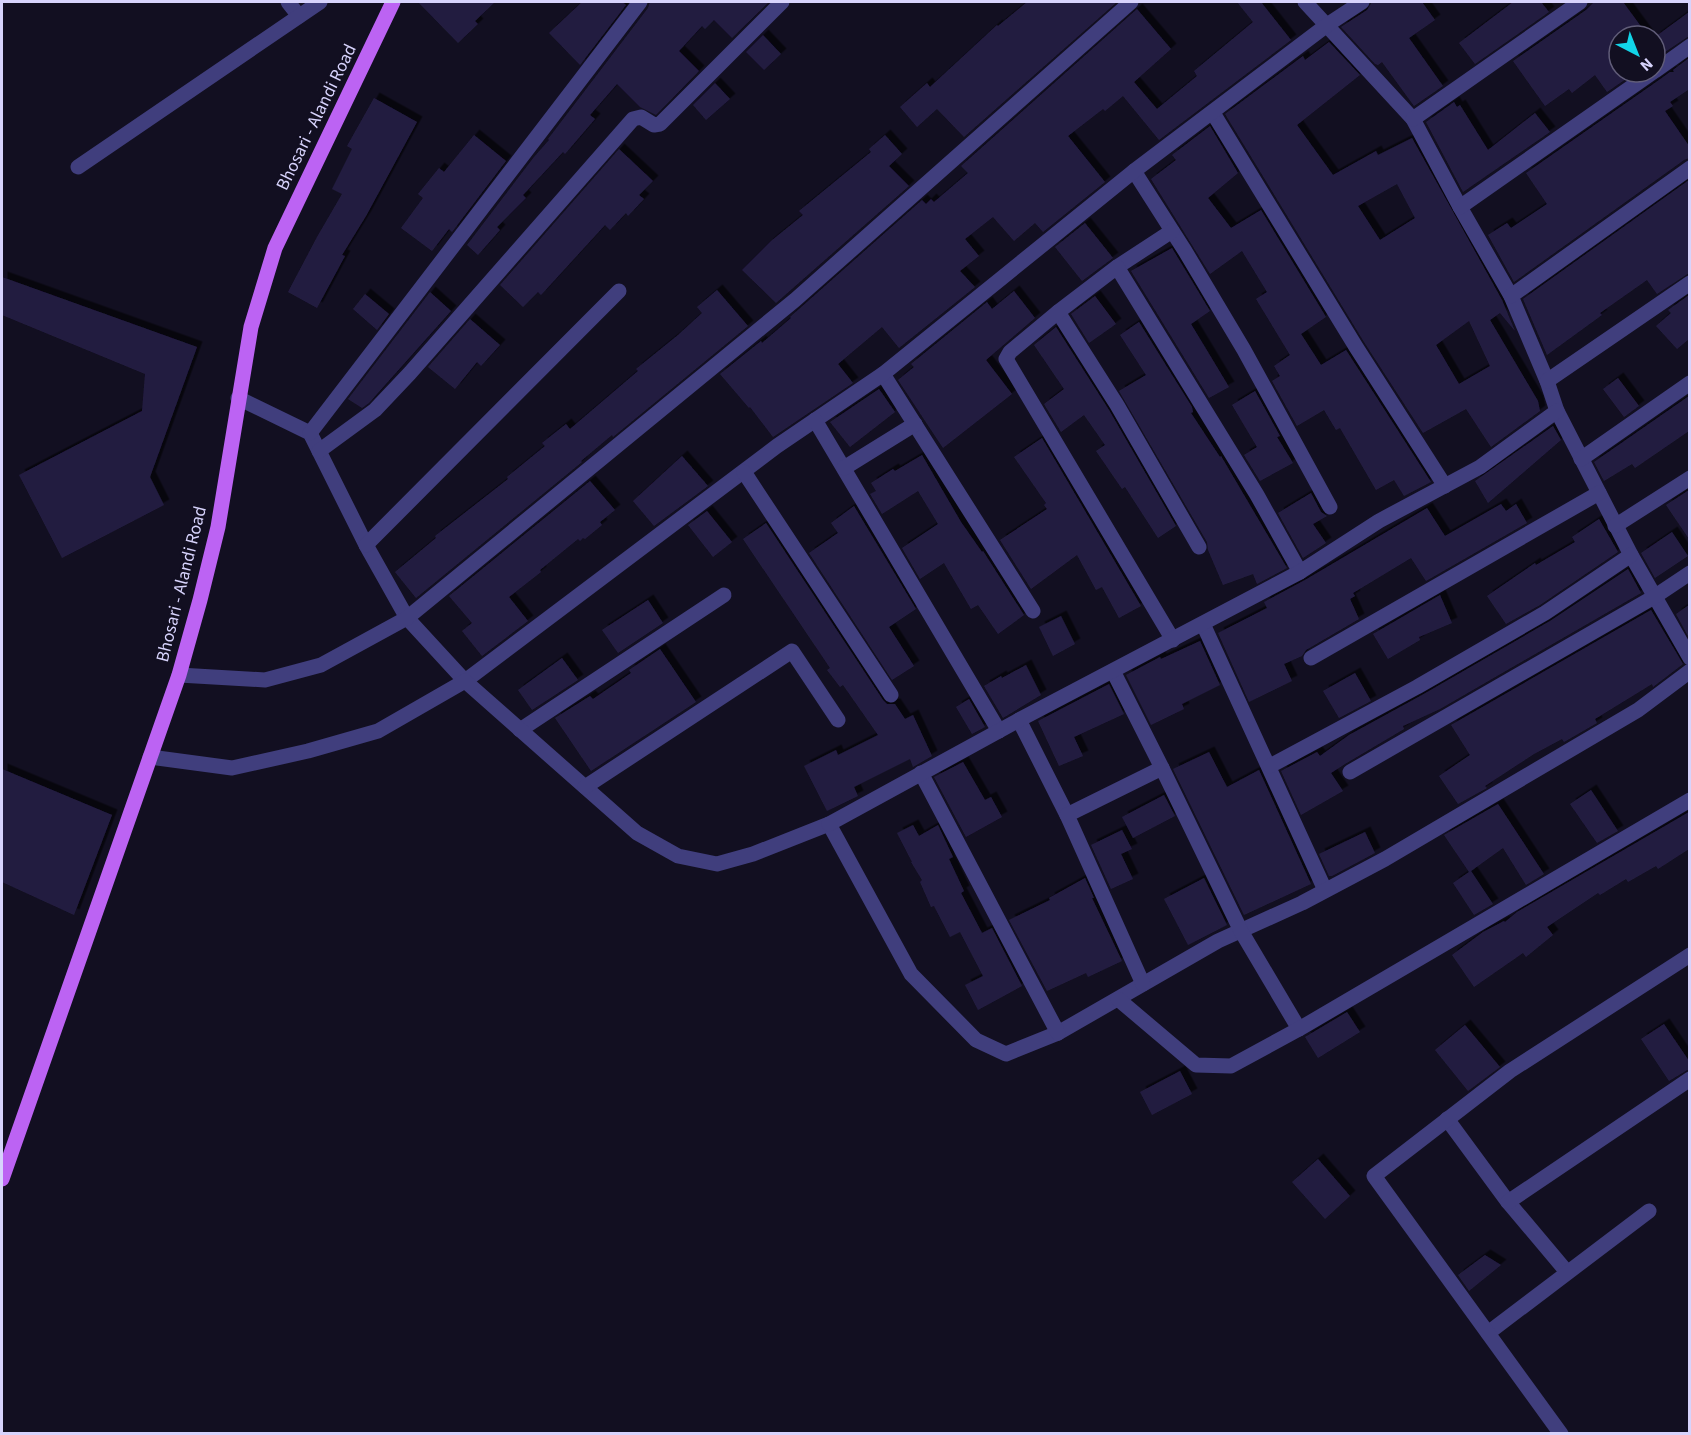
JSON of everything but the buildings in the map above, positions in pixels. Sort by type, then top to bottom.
[{"type":"main road","name":"Bhosari - Alandi Road","points":[[2,1179],[179,675],[218,527],[251,327],[275,248],[393,2]]},
{"type":"street","points":[[288,2],[299,16]]},
{"type":"street","points":[[78,167],[320,2]]},
{"type":"street","points":[[310,434],[640,2]]},
{"type":"street","points":[[319,451],[375,410],[410,373],[633,118],[641,117],[654,125],[660,124],[782,2]]},
{"type":"street","points":[[179,675],[265,680],[321,665],[407,618],[795,300],[1131,2]]},
{"type":"street","points":[[1305,2],[1413,119],[1511,296],[1547,381],[1557,411],[1630,555],[1689,658]]},
{"type":"street","points":[[150,757],[232,768],[308,751],[378,731],[465,681],[744,472],[815,420],[884,374],[1134,171],[1362,2]]},
{"type":"street","points":[[1413,119],[1580,2]]},
{"type":"street","points":[[1667,62],[1689,46]]},
{"type":"street","points":[[1460,207],[1635,84]]},
{"type":"street","points":[[1213,113],[1356,347],[1445,486]]},
{"type":"street","points":[[1511,296],[1689,168]]},
{"type":"street","points":[[1134,171],[1244,350],[1330,507]]},
{"type":"street","points":[[1172,231],[1117,267],[1058,312],[1007,354],[1007,363],[1173,640]]},
{"type":"street","points":[[1117,267],[1257,495],[1299,572]]},
{"type":"street","points":[[1547,381],[1689,283]]},
{"type":"street","points":[[366,545],[619,291]]},
{"type":"street","points":[[1058,312],[1117,405],[1199,547]]},
{"type":"street","points":[[884,374],[1033,611]]},
{"type":"street","points":[[1581,459],[1689,382]]},
{"type":"street","points":[[238,398],[310,434],[366,545],[407,618],[465,681],[637,833],[678,856],[717,864],[753,854],[829,824],[1019,720],[1203,624],[1299,572],[1379,521],[1480,467],[1557,411]]},
{"type":"street","points":[[815,420],[999,731]]},
{"type":"street","points":[[844,468],[915,424]]},
{"type":"street","points":[[744,472],[891,695]]},
{"type":"street","points":[[1615,526],[1689,478]]},
{"type":"street","points":[[1311,658],[1599,493]]},
{"type":"street","points":[[1269,766],[1496,642],[1545,613],[1630,555]]},
{"type":"street","points":[[1350,772],[1654,597],[1689,573]]},
{"type":"street","points":[[520,730],[724,595]]},
{"type":"street","points":[[1203,624],[1325,890]]},
{"type":"street","points":[[585,788],[792,651],[838,720]]},
{"type":"street","points":[[1113,671],[1241,931],[1299,1029]]},
{"type":"street","points":[[829,824],[911,974],[976,1040],[1006,1054],[1058,1033],[1218,941],[1325,890],[1394,853],[1638,710],[1689,671]]},
{"type":"street","points":[[1019,720],[1067,815],[1143,984]]},
{"type":"street","points":[[1067,815],[1162,768]]},
{"type":"street","points":[[921,773],[1058,1033]]},
{"type":"street","points":[[1118,999],[1196,1065],[1231,1066],[1299,1029],[1689,800]]},
{"type":"street","points":[[1561,1434],[1374,1176],[1510,1071],[1689,955]]},
{"type":"street","points":[[1508,1202],[1689,1079]]},
{"type":"street","points":[[1447,1119],[1508,1202],[1567,1272]]},
{"type":"street","points":[[1488,1333],[1649,1211]]}]
